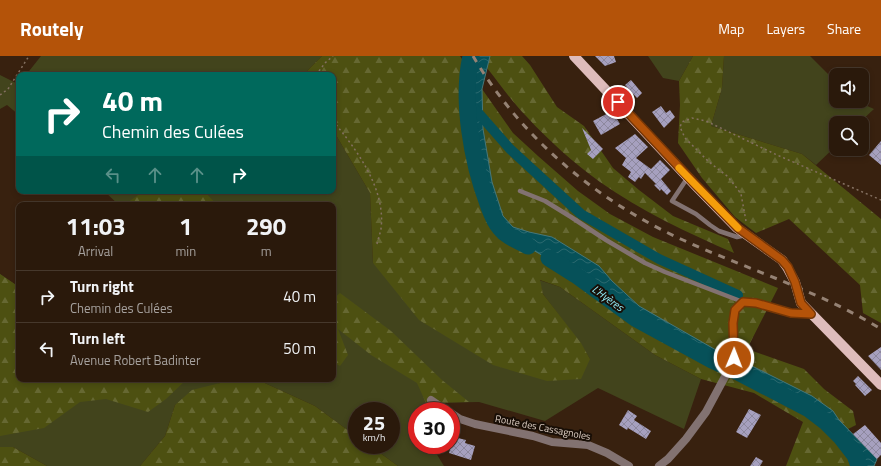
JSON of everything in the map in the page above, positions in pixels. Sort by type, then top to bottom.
[{"type":"main road","points":[[574,56],[738,228],[782,260],[788,267],[795,282],[801,303],[881,385]]},
{"type":"street","points":[[659,466],[668,459],[686,439],[706,412],[728,371],[734,358],[733,323],[735,310],[743,302],[756,303],[791,313],[811,314]]},
{"type":"street","name":"Route des Cassagnoles","points":[[460,419],[475,424],[533,436],[552,442],[588,446],[607,453],[629,466]]},
{"type":"lane","points":[[688,177],[672,201],[696,214],[719,231],[737,237],[747,234]]},
{"type":"lane","points":[[520,191],[545,201],[645,263],[743,302]]},
{"type":"path","points":[[19,72],[29,56]]},
{"type":"path","points":[[318,72],[333,56]]},
{"type":"path","points":[[0,95],[8,89],[16,76]]},
{"type":"path","points":[[747,234],[741,194],[727,176],[685,138],[680,127],[682,122],[692,118],[706,121],[777,155],[881,200]]},
{"type":"path","points":[[336,125],[370,176],[377,191],[381,229],[376,244]]},
{"type":"green space","points":[[41,56],[322,56],[306,72],[28,72]]},
{"type":"green space","points":[[322,56],[460,56],[513,133],[578,191],[610,214],[653,237],[778,288],[747,349],[804,369],[824,389],[853,411],[856,425],[837,432],[859,463],[859,466],[786,466],[803,422],[754,393],[701,379],[655,355],[560,287],[540,280],[543,294],[581,343],[590,359],[581,379],[547,381],[493,365],[419,320],[373,263],[370,193],[336,135],[336,72],[306,72]]},
{"type":"green space","points":[[490,56],[522,56],[530,65],[557,107],[584,126],[613,168],[673,216],[728,239],[734,253],[648,212],[616,193],[581,167],[544,135],[511,99],[487,68]]},
{"type":"green space","points":[[648,56],[693,56],[679,81],[663,78]]},
{"type":"green space","points":[[693,56],[724,56],[722,88],[711,126],[802,154],[881,219],[881,323],[863,313],[860,285],[789,219],[756,233],[735,217],[702,178],[678,143],[680,105],[679,81]]},
{"type":"green space","points":[[724,56],[810,56],[829,75],[829,108],[869,108],[869,107],[874,109],[866,116],[829,116],[829,153],[816,165],[802,154],[711,126],[722,88]]},
{"type":"green space","points":[[0,75],[16,83],[16,112],[7,105],[0,109]]},
{"type":"green space","points":[[336,135],[370,193],[373,263],[590,359],[580,343],[543,294],[539,280],[560,287],[655,355],[701,379],[684,429],[598,388],[545,421],[479,402],[408,402],[408,454],[437,454],[444,466],[398,466],[381,454],[400,454],[400,402],[348,402],[348,430],[315,406],[263,382],[336,382],[336,202],[116,202],[107,194],[336,194]]},
{"type":"green space","points":[[140,194],[207,194],[214,202],[128,202]]},
{"type":"green space","points":[[0,274],[16,285],[16,382],[227,382],[220,383],[175,405],[165,436],[140,466],[47,466],[13,447],[0,447]]},
{"type":"green space","points":[[0,274],[16,285],[16,382],[184,382],[166,399],[148,412],[106,399],[80,402],[44,428],[0,436]]},
{"type":"green space","points":[[340,293],[391,331],[442,380],[469,402],[426,402],[417,383],[371,355],[338,329],[348,355],[340,366],[336,364],[336,296]]},
{"type":"green space","points":[[227,382],[263,382],[315,406],[348,430],[348,454],[381,454],[398,466],[140,466],[165,436],[175,405],[192,390]]},
{"type":"green space","points":[[0,447],[13,447],[47,466],[0,466]]},
{"type":"water","points":[[471,56],[490,56],[482,89],[483,129],[492,182],[503,216],[513,227],[552,237],[599,266],[612,281],[639,306],[730,358],[734,362],[744,362],[812,396],[833,411],[839,420],[877,459],[874,466],[859,466],[855,455],[841,437],[826,422],[809,409],[712,360],[635,318],[576,275],[509,236],[502,230],[493,218],[483,191],[471,143],[467,99]]},
{"type":"building","points":[[595,56],[614,56],[616,62],[605,66]]},
{"type":"building","points":[[631,80],[642,93],[637,98],[625,85]]},
{"type":"building","points":[[661,106],[666,113],[670,110],[675,117],[664,128],[652,112]]},
{"type":"building","points":[[612,111],[620,124],[601,135],[593,121]]},
{"type":"building","points":[[582,128],[603,149],[593,159],[587,154],[591,150]]},
{"type":"building","points":[[635,134],[648,147],[636,158],[651,169],[660,160],[670,170],[661,179],[671,191],[667,195],[654,185],[656,184],[645,173],[641,179],[639,177],[635,182],[628,177],[631,172],[622,165],[626,158],[615,148]]},
{"type":"building","points":[[881,141],[881,165],[869,155]]},
{"type":"building","points":[[881,347],[881,370],[868,356]]},
{"type":"building","points":[[858,376],[872,390],[865,396],[853,381]]},
{"type":"building","points":[[749,409],[761,415],[747,438],[736,432]]},
{"type":"building","points":[[628,410],[637,416],[634,420],[651,431],[646,439],[628,428],[627,430],[619,425]]},
{"type":"building","points":[[865,425],[881,443],[881,455],[877,459],[853,434]]},
{"type":"building","points":[[460,438],[466,440],[465,443],[475,446],[471,460],[452,454],[460,454]]},
{"type":"building","points":[[756,457],[763,461],[760,466],[750,466]]},
{"type":"waterway","name":"L'Hyères","points":[[471,56],[468,73],[468,111],[473,150],[482,187],[493,216],[500,228],[510,236],[528,246]]},
{"type":"waterway","points":[[467,100],[510,149],[581,214],[659,259],[738,295]]},
{"type":"waterway","name":"L'Hyères","points":[[549,258],[576,275],[635,318],[712,360],[809,409],[826,422],[841,437],[855,455],[859,466]]},
{"type":"railway","points":[[473,56],[492,86],[514,114],[538,140],[591,186],[651,224],[683,240],[809,292],[857,315],[881,329]]},
{"type":"slow traffic","points":[[679,168],[738,228]]},
{"type":"route","points":[[618,102],[738,228],[782,260],[788,267],[795,282],[801,303],[811,314],[791,313],[756,303],[743,302],[735,310],[733,323],[734,358]]}]
